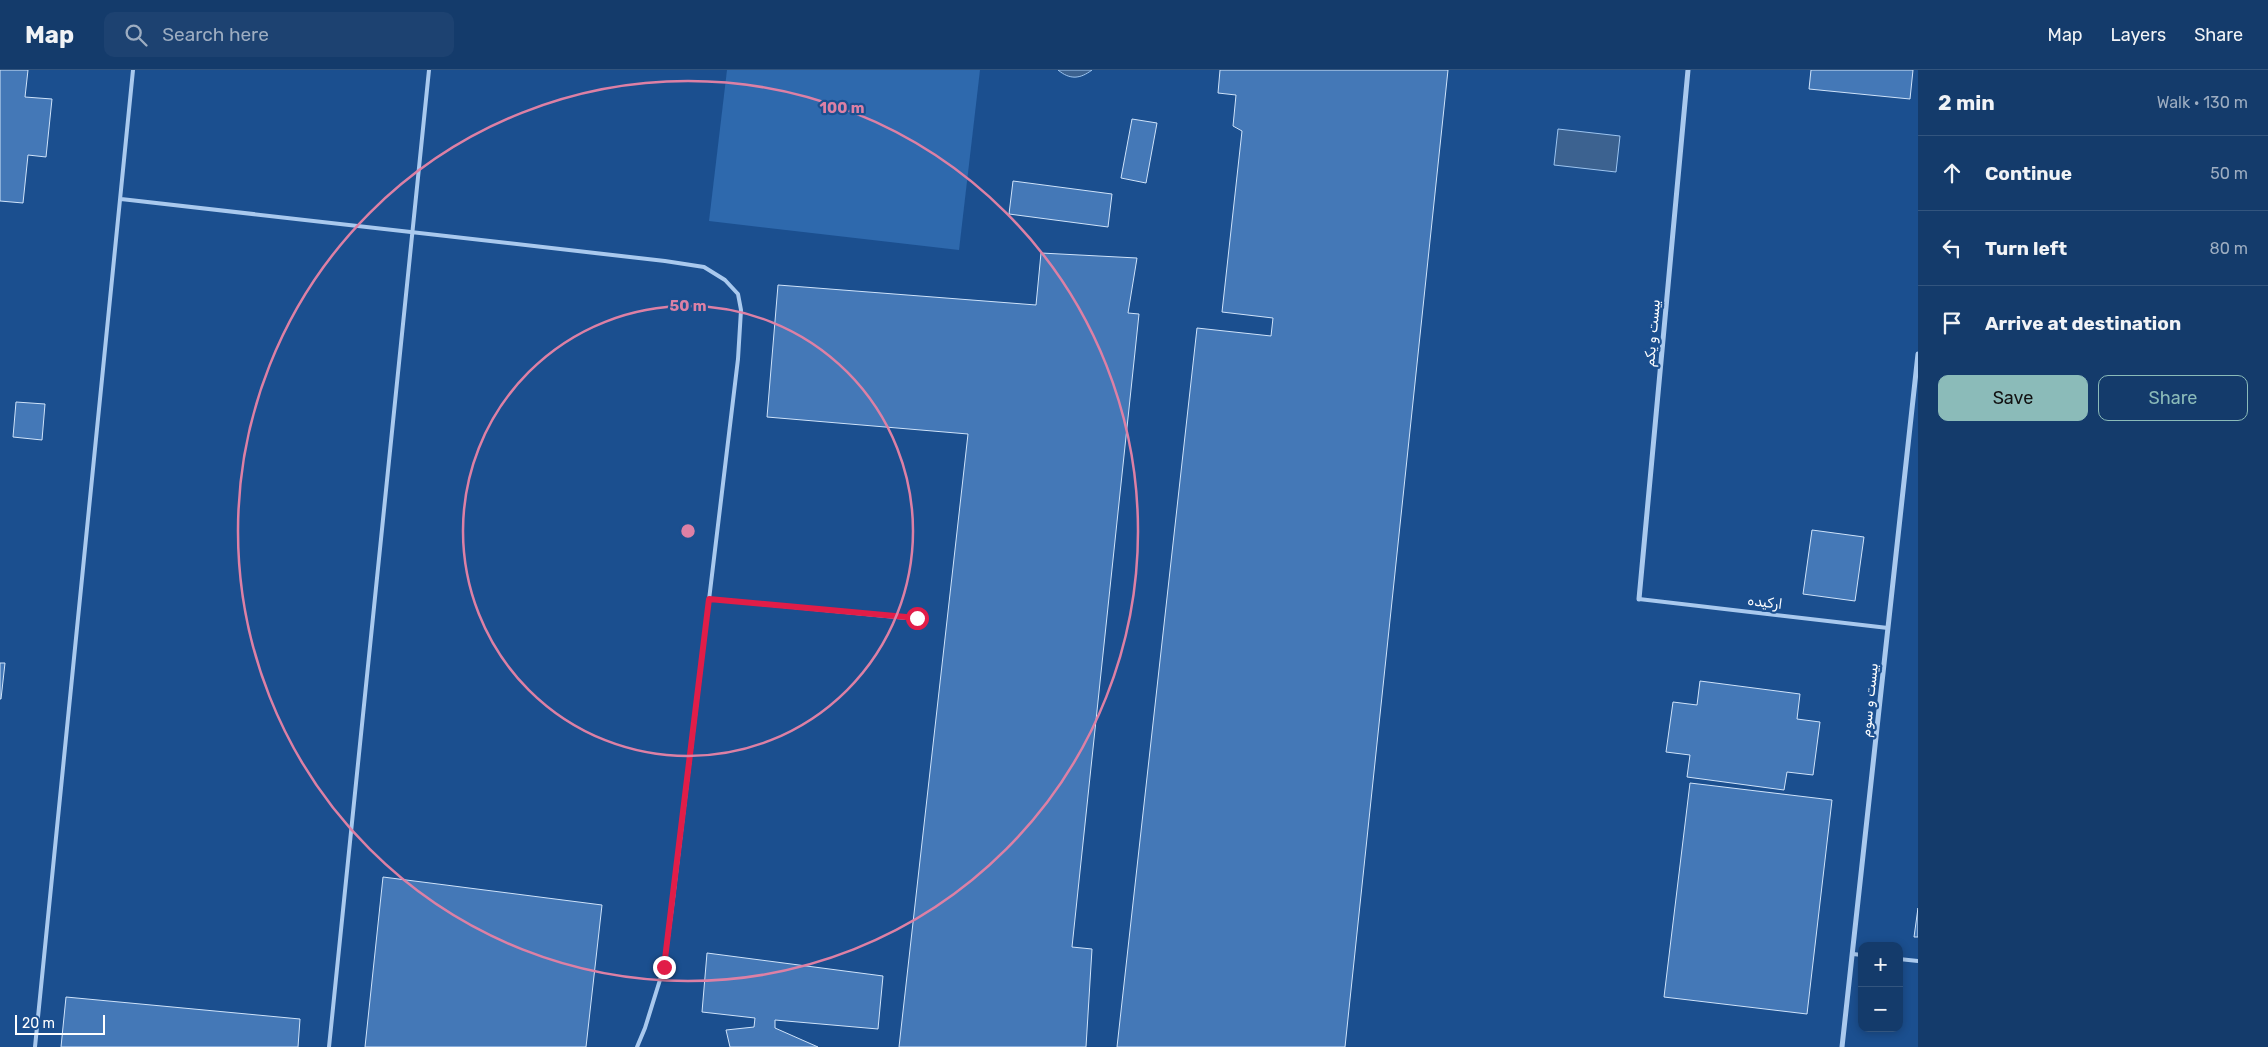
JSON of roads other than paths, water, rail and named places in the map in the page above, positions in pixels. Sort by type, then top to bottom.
[{"type":"street","name":"بیست و یکم","points":[[1638,599],[1688,70]]},
{"type":"street","name":"بیست و سوم","points":[[1842,1047],[1918,354]]},
{"type":"lane","points":[[35,1047],[133,70]]},
{"type":"lane","points":[[329,1047],[429,70]]},
{"type":"lane","points":[[121,199],[665,261],[704,268],[725,280],[738,294],[741,310],[738,360],[664,967],[646,1028],[637,1047]]},
{"type":"lane","points":[[709,599],[917,618]]},
{"type":"lane","name":"ارکیده","points":[[1638,599],[1888,628]]},
{"type":"lane","points":[[1852,954],[1858,955]]},
{"type":"lane","points":[[1903,959],[1918,961]]}]
